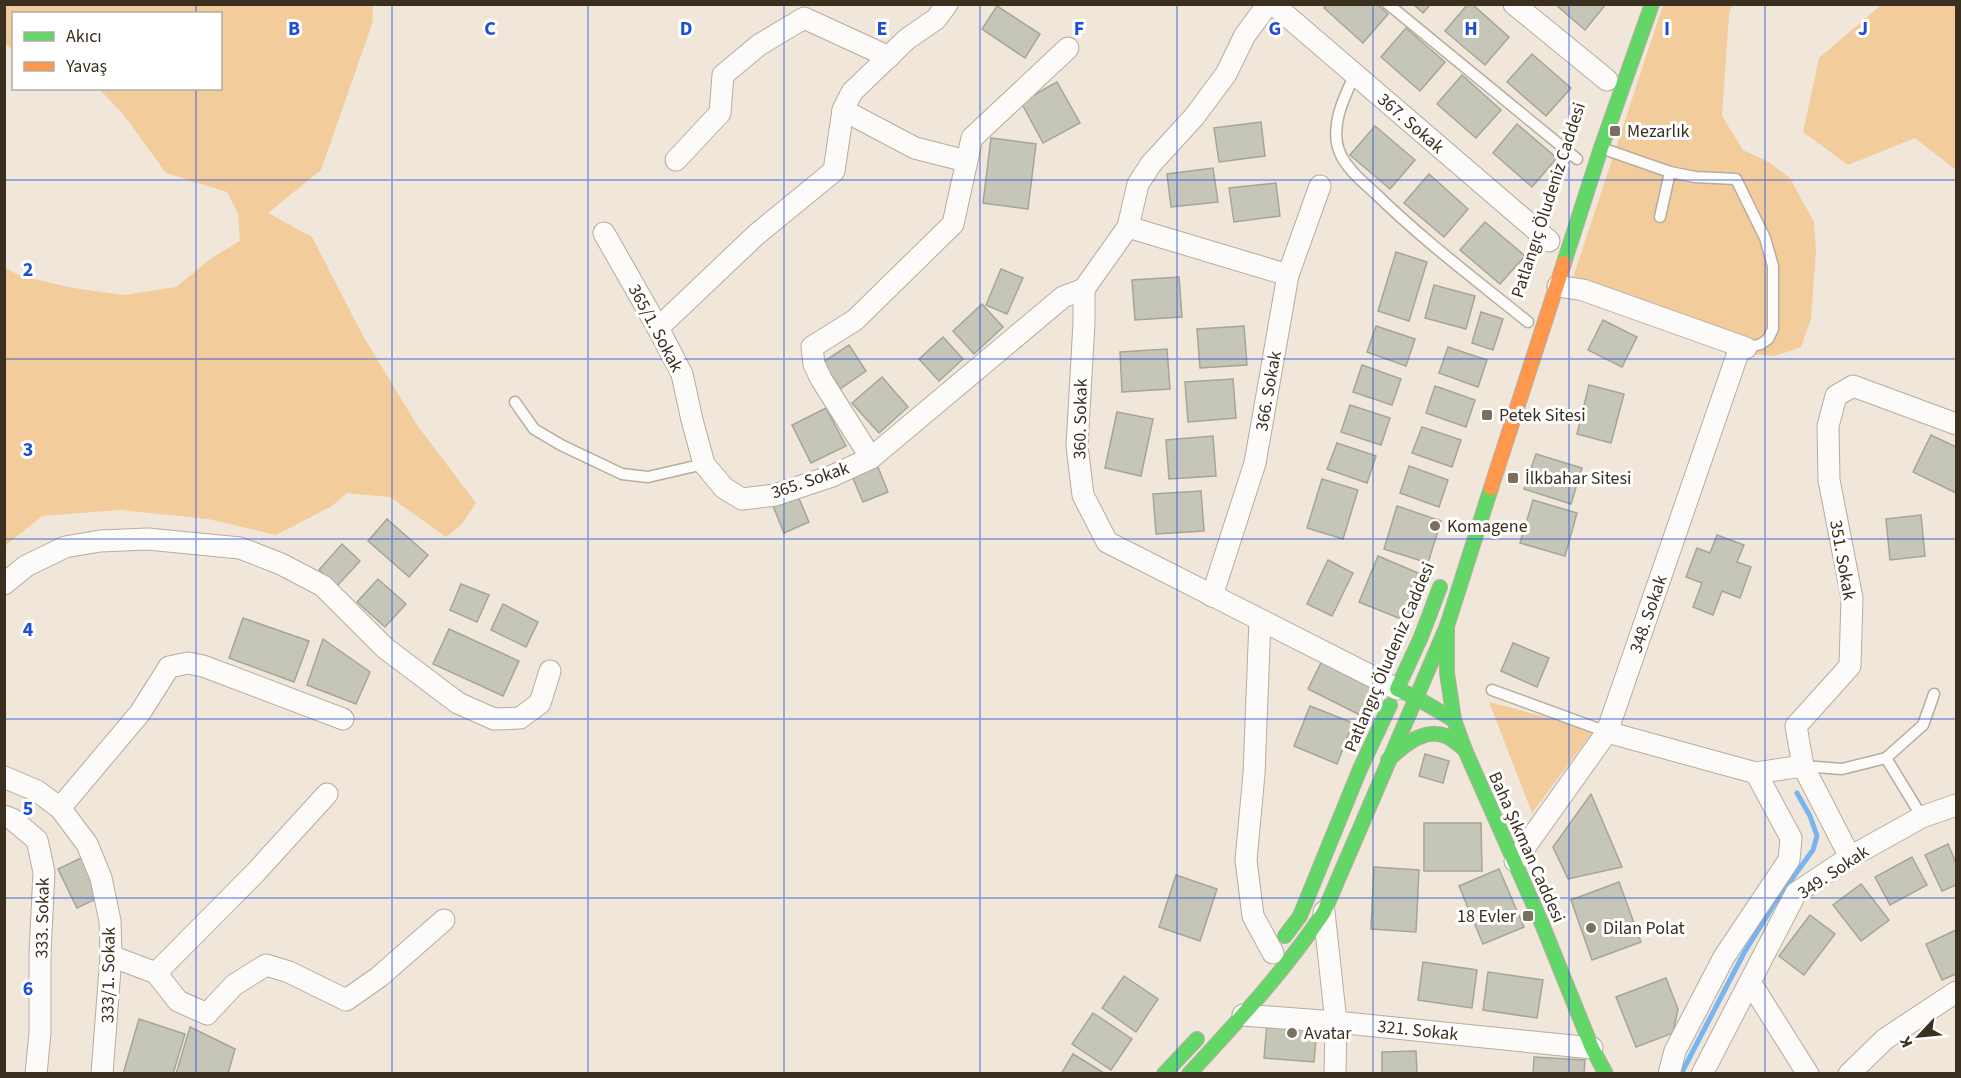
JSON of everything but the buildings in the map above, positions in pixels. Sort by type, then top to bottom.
[{"type":"main road","name":"Patlangıç Öludeniz Caddesi","points":[[1269,957],[1300,916],[1360,769],[1447,626],[1601,148],[1652,4]]},
{"type":"main road","name":"Patlangıç Öludeniz Caddesi","points":[[1571,175],[1579,154]]},
{"type":"main road","name":"Patlangıç Öludeniz Caddesi","points":[[1189,1074],[1301,947],[1324,912],[1388,760],[1421,637],[1446,570]]},
{"type":"main road","name":"Baha Şıkman Caddesi","points":[[1447,626],[1447,673],[1454,720],[1592,1048],[1606,1074]]},
{"type":"main road","points":[[1406,692],[1454,720]]},
{"type":"main road","points":[[1388,760],[1410,741],[1425,735],[1445,736],[1465,750]]},
{"type":"main road","points":[[1164,1074],[1208,1028]]},
{"type":"street","points":[[658,328],[757,234],[834,171],[843,110],[852,92],[907,39],[936,19],[947,4]]},
{"type":"street","points":[[1084,289],[1128,227],[1138,184],[1151,164],[1194,117],[1226,74],[1245,35],[1268,4]]},
{"type":"street","points":[[1514,4],[1607,79]]},
{"type":"street","name":"367. Sokak","points":[[1284,8],[1355,74],[1550,240]]},
{"type":"street","points":[[676,160],[720,113],[723,75],[759,45],[804,18],[889,57]]},
{"type":"street","points":[[871,458],[821,379],[814,364],[812,347],[855,320],[953,224],[972,138],[1068,48]]},
{"type":"street","points":[[843,110],[915,148],[966,162]]},
{"type":"street","name":"366. Sokak","points":[[1212,596],[1255,463],[1288,275],[1320,186]]},
{"type":"street","points":[[1128,227],[1288,275]]},
{"type":"street","name":"365/1. Sokak","points":[[604,233],[682,374],[704,464]]},
{"type":"street","points":[[1558,286],[1583,290],[1743,347]]},
{"type":"street","name":"365. Sokak","points":[[704,464],[724,488],[742,499],[775,495],[832,476],[871,458],[1063,297],[1084,289]]},
{"type":"street","name":"360. Sokak","points":[[1084,289],[1077,446],[1083,495],[1107,542],[1406,692]]},
{"type":"street","name":"348. Sokak","points":[[1515,861],[1607,732],[1743,347]]},
{"type":"street","name":"351. Sokak","points":[[1850,858],[1803,766],[1796,726],[1850,666],[1852,598],[1829,480],[1828,426],[1836,396],[1853,386],[1956,424]]},
{"type":"street","points":[[4,584],[26,566],[65,547],[100,541],[148,539],[240,548],[281,564],[322,586],[385,648],[458,703],[494,719],[520,718],[540,703],[550,671]]},
{"type":"street","points":[[1260,620],[1254,774],[1246,860],[1253,916],[1269,957]]},
{"type":"street","points":[[60,808],[140,713],[169,667],[188,663],[203,666],[343,719]]},
{"type":"street","points":[[1607,732],[1756,773],[1803,766]]},
{"type":"street","points":[[1670,1074],[1676,1051],[1724,957],[1789,860],[1791,838],[1756,773]]},
{"type":"street","name":"333/1. Sokak","points":[[4,777],[38,791],[60,808],[87,844],[101,878],[110,921],[111,956],[102,1074]]},
{"type":"street","points":[[156,973],[256,872],[327,794]]},
{"type":"street","name":"349. Sokak","points":[[1702,1074],[1796,893],[1850,858],[1922,817],[1956,805]]},
{"type":"street","name":"333. Sokak","points":[[4,816],[12,819],[37,840],[44,872],[40,952],[40,1033],[36,1074]]},
{"type":"street","points":[[1324,912],[1335,1022],[1335,1074]]},
{"type":"street","points":[[111,956],[156,973],[178,1001],[207,1014],[234,985],[266,965],[289,972],[346,999],[379,977],[444,920]]},
{"type":"street","points":[[1750,982],[1808,1074]]},
{"type":"street","points":[[1849,1074],[1886,1039],[1956,992]]},
{"type":"street","name":"321. Sokak","points":[[1243,1015],[1592,1048]]},
{"type":"lane","points":[[1388,4],[1579,154]]},
{"type":"lane","points":[[1355,74],[1341,102],[1336,133],[1340,153],[1356,175],[1392,209],[1449,259],[1527,321]]},
{"type":"lane","points":[[1601,148],[1670,172],[1695,177],[1736,178],[1765,238],[1773,266],[1773,329],[1768,339],[1761,344],[1743,347]]},
{"type":"lane","points":[[1660,217],[1670,172]]},
{"type":"lane","points":[[515,402],[534,429],[561,446],[622,474],[648,477],[704,464]]},
{"type":"lane","points":[[1492,690],[1607,732]]},
{"type":"lane","points":[[1803,766],[1842,769],[1886,758],[1923,725],[1934,694]]},
{"type":"lane","points":[[1886,758],[1922,817]]},
{"type":"shaded area","points":[[5,4],[373,5],[372,24],[321,170],[268,213],[312,237],[362,334],[417,425],[476,503],[461,525],[446,537],[390,497],[347,493],[332,506],[276,535],[208,519],[120,510],[42,516],[5,546],[5,268],[21,276],[73,288],[123,295],[176,287],[213,257],[240,241],[238,213],[227,192],[166,173],[123,114],[100,90],[222,90],[222,12],[12,12],[12,50],[5,43]]},
{"type":"shaded area","points":[[1663,5],[1732,5],[1729,14],[1722,116],[1743,150],[1767,161],[1790,178],[1814,222],[1816,251],[1811,319],[1801,347],[1775,356],[1745,354],[1573,278]]},
{"type":"shaded area","points":[[1881,5],[1956,5],[1956,170],[1915,138],[1848,165],[1803,132],[1819,58]]},
{"type":"shaded area","points":[[1489,702],[1594,730],[1532,813]]},
{"type":"waterway","points":[[1681,1074],[1744,953],[1778,898],[1813,850],[1817,836],[1810,816],[1797,793]]},
{"type":"traffic: fast","points":[[1564,263],[1601,148],[1652,4]]},
{"type":"traffic: fast","points":[[1491,488],[1447,626],[1447,673],[1454,720],[1542,924],[1592,1048],[1606,1074]]},
{"type":"traffic: fast","points":[[1440,587],[1421,637],[1397,689],[1454,720]]},
{"type":"traffic: fast","points":[[1189,1074],[1277,975],[1324,912],[1447,626]]},
{"type":"traffic: fast","points":[[1285,936],[1300,916],[1360,769],[1390,705]]},
{"type":"traffic: fast","points":[[1388,760],[1414,739],[1430,734],[1446,736],[1465,750]]},
{"type":"traffic: fast","points":[[1164,1074],[1197,1039]]},
{"type":"traffic: slow","points":[[1491,488],[1564,263]]},
{"type":"place","name":"Mezarlık","points":[[1615,131]]},
{"type":"place","name":"Petek Sitesi","points":[[1487,415]]},
{"type":"place","name":"İlkbahar Sitesi","points":[[1513,478]]},
{"type":"place","name":"Komagene","points":[[1435,526]]},
{"type":"place","name":"18 Evler","points":[[1528,916]]},
{"type":"place","name":"Dilan Polat","points":[[1591,928]]},
{"type":"place","name":"Avatar","points":[[1292,1033]]}]
